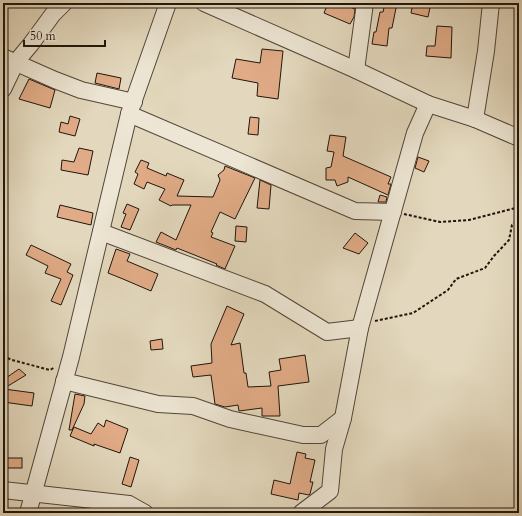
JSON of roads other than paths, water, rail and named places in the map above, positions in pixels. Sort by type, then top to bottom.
[{"type":"street","points":[[3,90],[9,59],[31,44],[53,14],[64,3]]},
{"type":"street","points":[[28,513],[71,357],[131,108],[168,3]]},
{"type":"street","points":[[204,3],[356,70],[428,104],[475,119],[519,138]]},
{"type":"street","points":[[356,70],[365,3]]},
{"type":"street","points":[[475,119],[486,51],[491,3]]},
{"type":"street","points":[[9,59],[55,80],[131,108],[355,211],[393,212]]},
{"type":"street","points":[[300,513],[330,492],[334,449],[344,418],[361,326],[415,133],[428,104]]},
{"type":"street","points":[[101,232],[265,294],[327,332],[361,326]]},
{"type":"street","points":[[64,381],[158,404],[193,406],[230,419],[303,435],[321,435],[344,418]]},
{"type":"street","points":[[3,490],[129,504],[144,513]]}]
